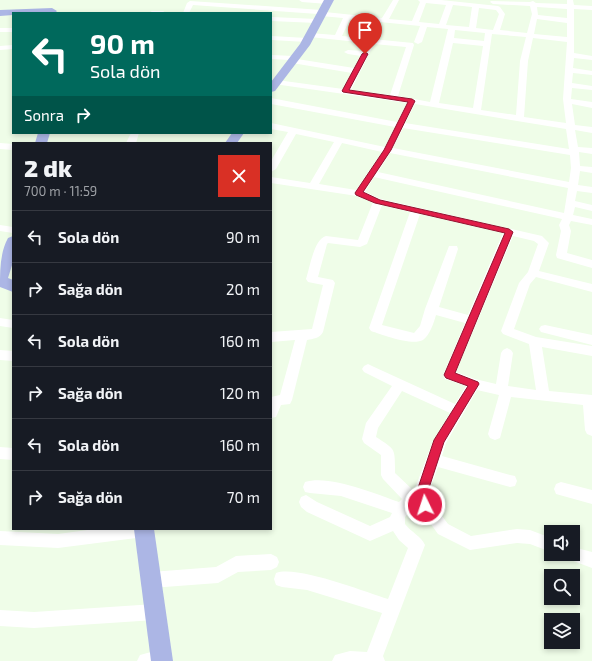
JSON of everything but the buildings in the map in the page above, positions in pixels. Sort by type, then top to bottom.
[{"type":"main road","points":[[274,85],[309,38],[328,1]]},
{"type":"main road","points":[[0,9],[52,8]]},
{"type":"main road","points":[[0,13],[52,8]]},
{"type":"main road","points":[[12,244],[0,279],[12,286]]},
{"type":"main road","points":[[144,530],[155,612],[157,660]]},
{"type":"street","points":[[302,0],[328,1]]},
{"type":"street","points":[[384,21],[396,0]]},
{"type":"street","points":[[415,24],[422,0],[476,6],[513,1],[587,5]]},
{"type":"street","points":[[186,12],[187,2],[320,16]]},
{"type":"street","points":[[477,111],[487,44],[502,14],[493,3]]},
{"type":"street","points":[[520,119],[524,61],[534,17],[533,3]]},
{"type":"street","points":[[570,3],[571,40],[567,101],[575,151],[576,168],[568,216],[564,225],[566,231],[560,255],[592,264]]},
{"type":"street","points":[[442,27],[450,4]]},
{"type":"street","points":[[472,30],[476,6]]},
{"type":"street","points":[[272,19],[361,15],[368,19],[384,21]]},
{"type":"street","points":[[337,38],[346,16]]},
{"type":"street","points":[[534,17],[571,21]]},
{"type":"street","points":[[359,34],[368,19]]},
{"type":"street","points":[[384,21],[389,30],[415,24],[571,40]]},
{"type":"street","points":[[418,42],[424,25]]},
{"type":"street","points":[[434,104],[445,63],[452,28]]},
{"type":"street","points":[[0,30],[12,30]]},
{"type":"street","points":[[272,38],[337,38],[410,45],[393,98]]},
{"type":"street","points":[[449,40],[487,44]]},
{"type":"street","points":[[346,91],[372,41]]},
{"type":"street","points":[[0,48],[12,47]]},
{"type":"street","points":[[348,52],[365,54]]},
{"type":"street","points":[[570,55],[592,58]]},
{"type":"street","points":[[272,57],[292,62],[356,71]]},
{"type":"street","points":[[272,65],[292,62]]},
{"type":"street","points":[[570,70],[592,73]]},
{"type":"street","points":[[274,85],[346,91],[592,130]]},
{"type":"street","points":[[568,85],[592,88]]},
{"type":"street","points":[[272,101],[399,125],[575,151],[592,152]]},
{"type":"street","points":[[359,193],[388,150],[412,101]]},
{"type":"street","points":[[567,101],[592,105]]},
{"type":"street","points":[[272,126],[592,190]]},
{"type":"street","points":[[272,167],[294,130]]},
{"type":"street","points":[[313,186],[339,140]]},
{"type":"street","points":[[0,146],[12,147]]},
{"type":"street","points":[[576,168],[592,170]]},
{"type":"street","points":[[372,174],[592,222]]},
{"type":"street","points":[[272,180],[359,193],[378,201],[538,238],[544,243],[533,273],[525,283],[507,331],[535,341],[592,351]]},
{"type":"street","points":[[272,336],[302,336],[311,335],[317,332],[329,283],[312,278],[322,243],[326,239],[360,244],[363,242],[378,201]]},
{"type":"street","points":[[570,203],[592,208]]},
{"type":"street","points":[[416,210],[375,328],[414,338],[420,336],[426,327],[453,249]]},
{"type":"street","points":[[0,228],[12,230]]},
{"type":"street","points":[[509,232],[449,375],[474,384],[504,391],[591,400],[592,430]]},
{"type":"street","points":[[533,273],[592,288]]},
{"type":"street","points":[[431,309],[472,320]]},
{"type":"street","points":[[0,322],[12,324]]},
{"type":"street","points":[[545,329],[592,340]]},
{"type":"street","points":[[272,410],[276,400],[285,400],[302,336]]},
{"type":"street","points":[[535,341],[543,396]]},
{"type":"street","points":[[495,434],[504,391],[507,353]]},
{"type":"street","points":[[0,355],[12,356]]},
{"type":"street","points":[[368,369],[458,411]]},
{"type":"street","points":[[400,384],[371,427],[369,439],[388,452],[388,475],[408,506]]},
{"type":"street","points":[[372,661],[417,545],[404,536],[408,506],[433,460],[440,440],[474,384]]},
{"type":"street","points":[[0,453],[12,454]]},
{"type":"street","points":[[433,460],[510,481]]},
{"type":"street","points":[[310,487],[341,489],[408,506],[425,505],[444,529],[470,543],[517,536],[530,537],[544,543]]},
{"type":"street","points":[[561,489],[592,496]]},
{"type":"street","points":[[306,502],[312,507],[370,534],[408,506]]},
{"type":"street","points":[[0,538],[58,541],[144,530]]},
{"type":"street","points":[[580,556],[592,560]]},
{"type":"street","points":[[151,580],[218,575],[236,564],[271,562]]},
{"type":"street","points":[[282,578],[307,582],[392,608]]},
{"type":"street","points":[[0,618],[34,620],[155,612]]},
{"type":"street","points":[[340,661],[376,661]]},
{"type":"route","points":[[365,54],[346,91],[412,101],[388,150],[359,193],[378,201],[509,232],[449,375],[474,384],[440,440],[421,494],[425,505]]}]
